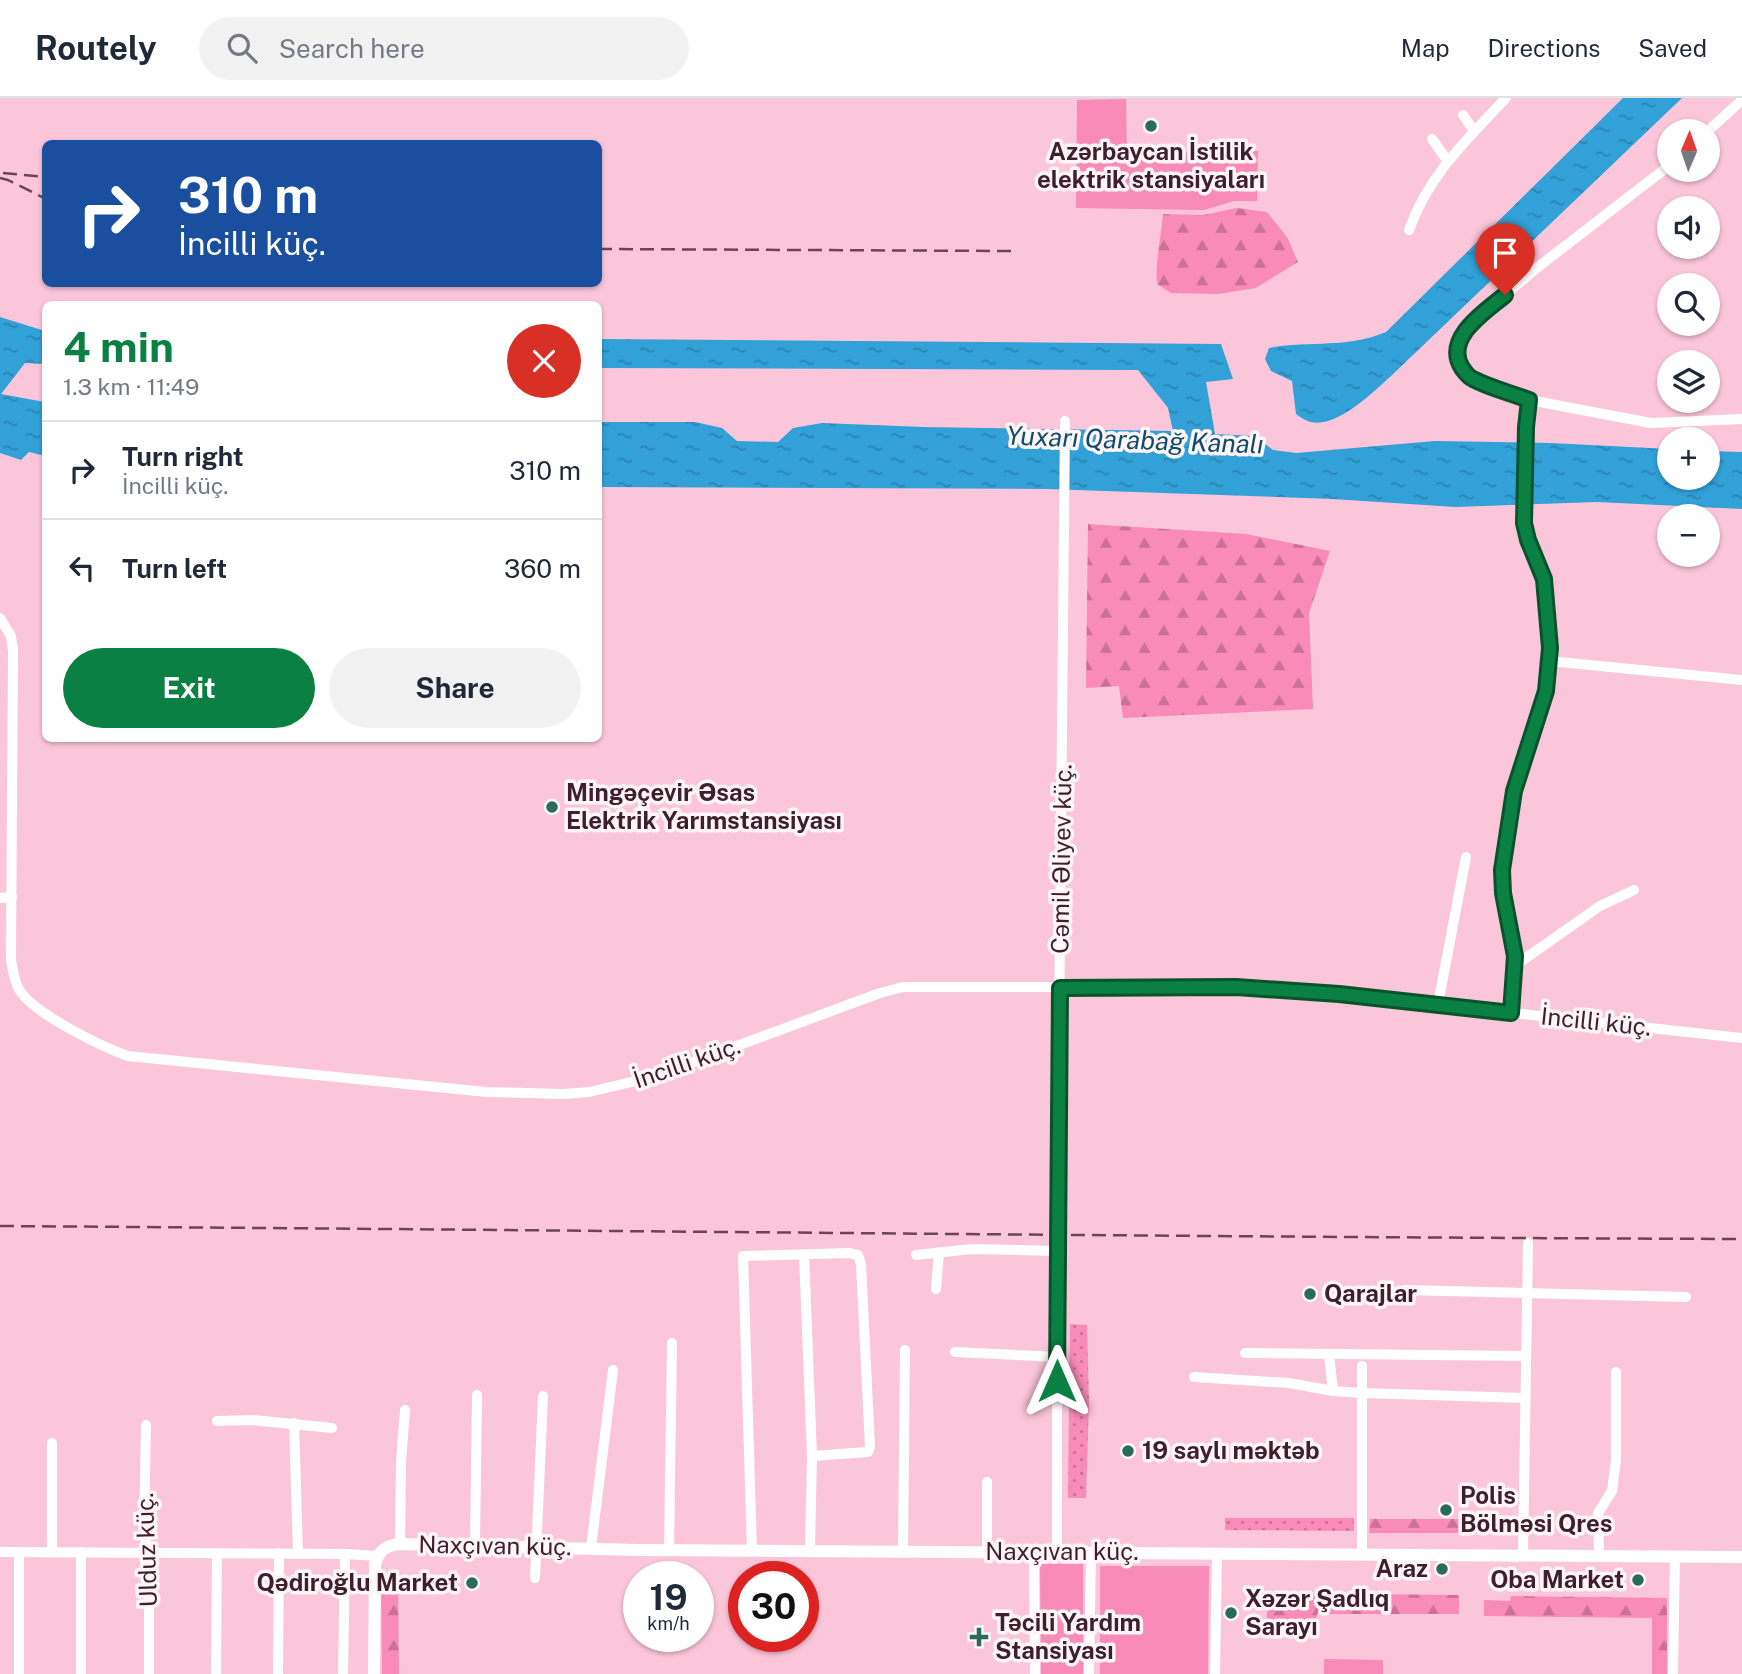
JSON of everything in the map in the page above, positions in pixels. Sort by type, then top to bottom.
[{"type":"street","points":[[1409,230],[1416,209],[1447,160],[1506,98]]},
{"type":"street","points":[[1720,120],[1742,100]]},
{"type":"street","points":[[1463,115],[1474,131]]},
{"type":"street","points":[[1432,139],[1447,160]]},
{"type":"street","points":[[1657,175],[1538,267],[1471,324],[1462,336],[1458,348],[1460,365],[1470,378],[1529,400],[1651,424],[1742,419]]},
{"type":"street","points":[[1511,1013],[1516,965],[1503,893],[1502,870],[1514,791],[1541,709],[1549,661],[1544,579],[1526,534],[1524,505],[1529,400]]},
{"type":"street","name":"Cəmil Əliyev küç.","points":[[1057,1552],[1056,1251],[1065,421]]},
{"type":"street","name":"İncilli küç.","points":[[0,618],[11,636],[13,650],[13,975],[20,991],[32,1003],[109,1049],[128,1056],[486,1092],[564,1094],[621,1086],[653,1077],[856,1001],[903,987],[1236,987],[1339,994],[1742,1038]]},
{"type":"street","points":[[1549,661],[1742,680]]},
{"type":"street","points":[[1438,1004],[1466,857]]},
{"type":"street","points":[[1516,965],[1600,906],[1634,890]]},
{"type":"street","points":[[0,898],[12,897]]},
{"type":"street","points":[[1523,1555],[1528,1243]]},
{"type":"street","points":[[916,1255],[972,1249],[1056,1251]]},
{"type":"street","points":[[936,1289],[939,1252]]},
{"type":"street","points":[[804,1254],[812,1455],[810,1550]]},
{"type":"street","points":[[752,1551],[741,1264],[743,1256],[858,1255],[861,1264],[868,1452],[812,1455]]},
{"type":"street","points":[[1404,1290],[1686,1297]]},
{"type":"street","points":[[669,1550],[672,1343]]},
{"type":"street","points":[[903,1551],[905,1350]]},
{"type":"street","points":[[955,1352],[1057,1357]]},
{"type":"street","points":[[1245,1353],[1526,1356]]},
{"type":"street","points":[[1329,1354],[1333,1391]]},
{"type":"street","points":[[1362,1366],[1362,1553]]},
{"type":"street","points":[[591,1548],[613,1370]]},
{"type":"street","points":[[1599,1556],[1598,1513],[1612,1490],[1616,1460],[1616,1372]]},
{"type":"street","points":[[1194,1377],[1289,1383],[1362,1393],[1525,1398]]},
{"type":"street","points":[[475,1546],[477,1395]]},
{"type":"street","points":[[535,1578],[543,1396]]},
{"type":"street","points":[[400,1544],[405,1410]]},
{"type":"street","points":[[217,1421],[294,1423],[332,1428]]},
{"type":"street","points":[[294,1423],[298,1553]]},
{"type":"street","name":"Ulduz küç.","points":[[146,1425],[144,1528],[150,1578],[149,1674]]},
{"type":"street","points":[[52,1443],[52,1551]]},
{"type":"street","points":[[987,1482],[987,1552]]},
{"type":"street","name":"Naxçıvan küç.","points":[[0,1552],[345,1554],[380,1553],[390,1545],[400,1544],[752,1551],[1742,1557]]},
{"type":"street","points":[[19,1552],[19,1674]]},
{"type":"street","points":[[80,1674],[81,1552]]},
{"type":"street","points":[[1089,1674],[1091,1552]]},
{"type":"street","points":[[216,1674],[217,1553]]},
{"type":"street","points":[[278,1674],[279,1553]]},
{"type":"street","points":[[374,1674],[374,1584],[380,1553]]},
{"type":"street","points":[[1034,1553],[1035,1674]]},
{"type":"street","points":[[1215,1674],[1217,1553]]},
{"type":"street","points":[[343,1674],[345,1554]]},
{"type":"street","points":[[1673,1674],[1675,1557]]},
{"type":"green space","points":[[1126,99],[1127,154],[1258,151],[1257,201],[1234,201],[1204,210],[1076,208],[1077,100]]},
{"type":"green space","points":[[1237,208],[1267,212],[1287,237],[1298,262],[1256,288],[1218,294],[1171,293],[1157,284],[1157,258],[1163,214],[1203,215]]},
{"type":"green space","points":[[1088,524],[1246,534],[1330,551],[1309,613],[1313,709],[1123,718],[1119,686],[1086,688]]},
{"type":"green space","points":[[1070,1324],[1087,1325],[1089,1401],[1086,1498],[1068,1498]]},
{"type":"green space","points":[[1225,1518],[1354,1518],[1354,1531],[1225,1530]]},
{"type":"green space","points":[[1370,1519],[1510,1519],[1510,1533],[1369,1533]]},
{"type":"green space","points":[[1040,1564],[1083,1564],[1083,1674],[1041,1674]]},
{"type":"green space","points":[[1100,1566],[1209,1566],[1208,1674],[1100,1674]]},
{"type":"green space","points":[[381,1574],[398,1575],[399,1674],[382,1674]]},
{"type":"green space","points":[[1256,1593],[1459,1595],[1459,1614],[1317,1614],[1315,1635],[1267,1634],[1267,1610],[1255,1610]]},
{"type":"green space","points":[[1511,1596],[1667,1598],[1667,1674],[1652,1674],[1652,1618],[1484,1616],[1484,1600],[1510,1601]]},
{"type":"green space","points":[[1324,1659],[1383,1660],[1383,1674],[1324,1674]]},
{"type":"water","points":[[1623,98],[1682,98],[1391,376],[1343,415],[1321,422],[1309,421],[1296,414],[1292,381],[1271,371],[1265,359],[1269,348],[1357,341],[1386,332]]},
{"type":"water","points":[[0,317],[42,330],[42,364],[25,363],[1,394],[42,401],[42,455],[29,452],[21,460],[0,453]]},
{"type":"water","name":"Yuxarı Qarabağ Kanalı","points":[[602,339],[1221,344],[1233,379],[1206,382],[1215,434],[1255,436],[1273,450],[1296,453],[1435,441],[1657,448],[1657,490],[1720,490],[1720,451],[1742,452],[1742,509],[1720,508],[1720,504],[1597,502],[1455,507],[1333,499],[1047,489],[602,487],[602,422],[695,422],[722,428],[737,441],[778,442],[793,428],[822,423],[1173,431],[1168,408],[1138,370],[602,368]]},
{"type":"railway","points":[[3,173],[42,177]]},
{"type":"railway","points":[[0,178],[42,197]]},
{"type":"railway","points":[[602,249],[1011,251]]},
{"type":"railway","points":[[0,1226],[1742,1239]]},
{"type":"place","name":"Azərbaycan İstilik elektrik stansiyaları","points":[[1151,126]]},
{"type":"place","name":"Mingəçevir Əsas Elektrik Yarımstansiyası","points":[[552,807]]},
{"type":"place","name":"Qarajlar","points":[[1310,1294]]},
{"type":"place","name":"19 saylı məktəb","points":[[1128,1451]]},
{"type":"place","name":"Polis Bölməsi Qres","points":[[1446,1510]]},
{"type":"place","name":"Araz","points":[[1442,1569]]},
{"type":"place","name":"Oba Market","points":[[1638,1580]]},
{"type":"place","name":"Qədiroğlu Market","points":[[472,1583]]},
{"type":"place","name":"Xəzər Şadlıq Sarayı","points":[[1231,1613]]},
{"type":"place","name":"Təcili Yardım Stansiyası","points":[[979,1637]]},
{"type":"route","points":[[1057,1381],[1056,1236],[1060,988],[1236,987],[1339,994],[1511,1013],[1516,973],[1515,956],[1503,893],[1502,870],[1514,791],[1546,691],[1549,627],[1544,579],[1524,523],[1529,400],[1470,378],[1458,358],[1462,336],[1471,324],[1505,295]]}]
